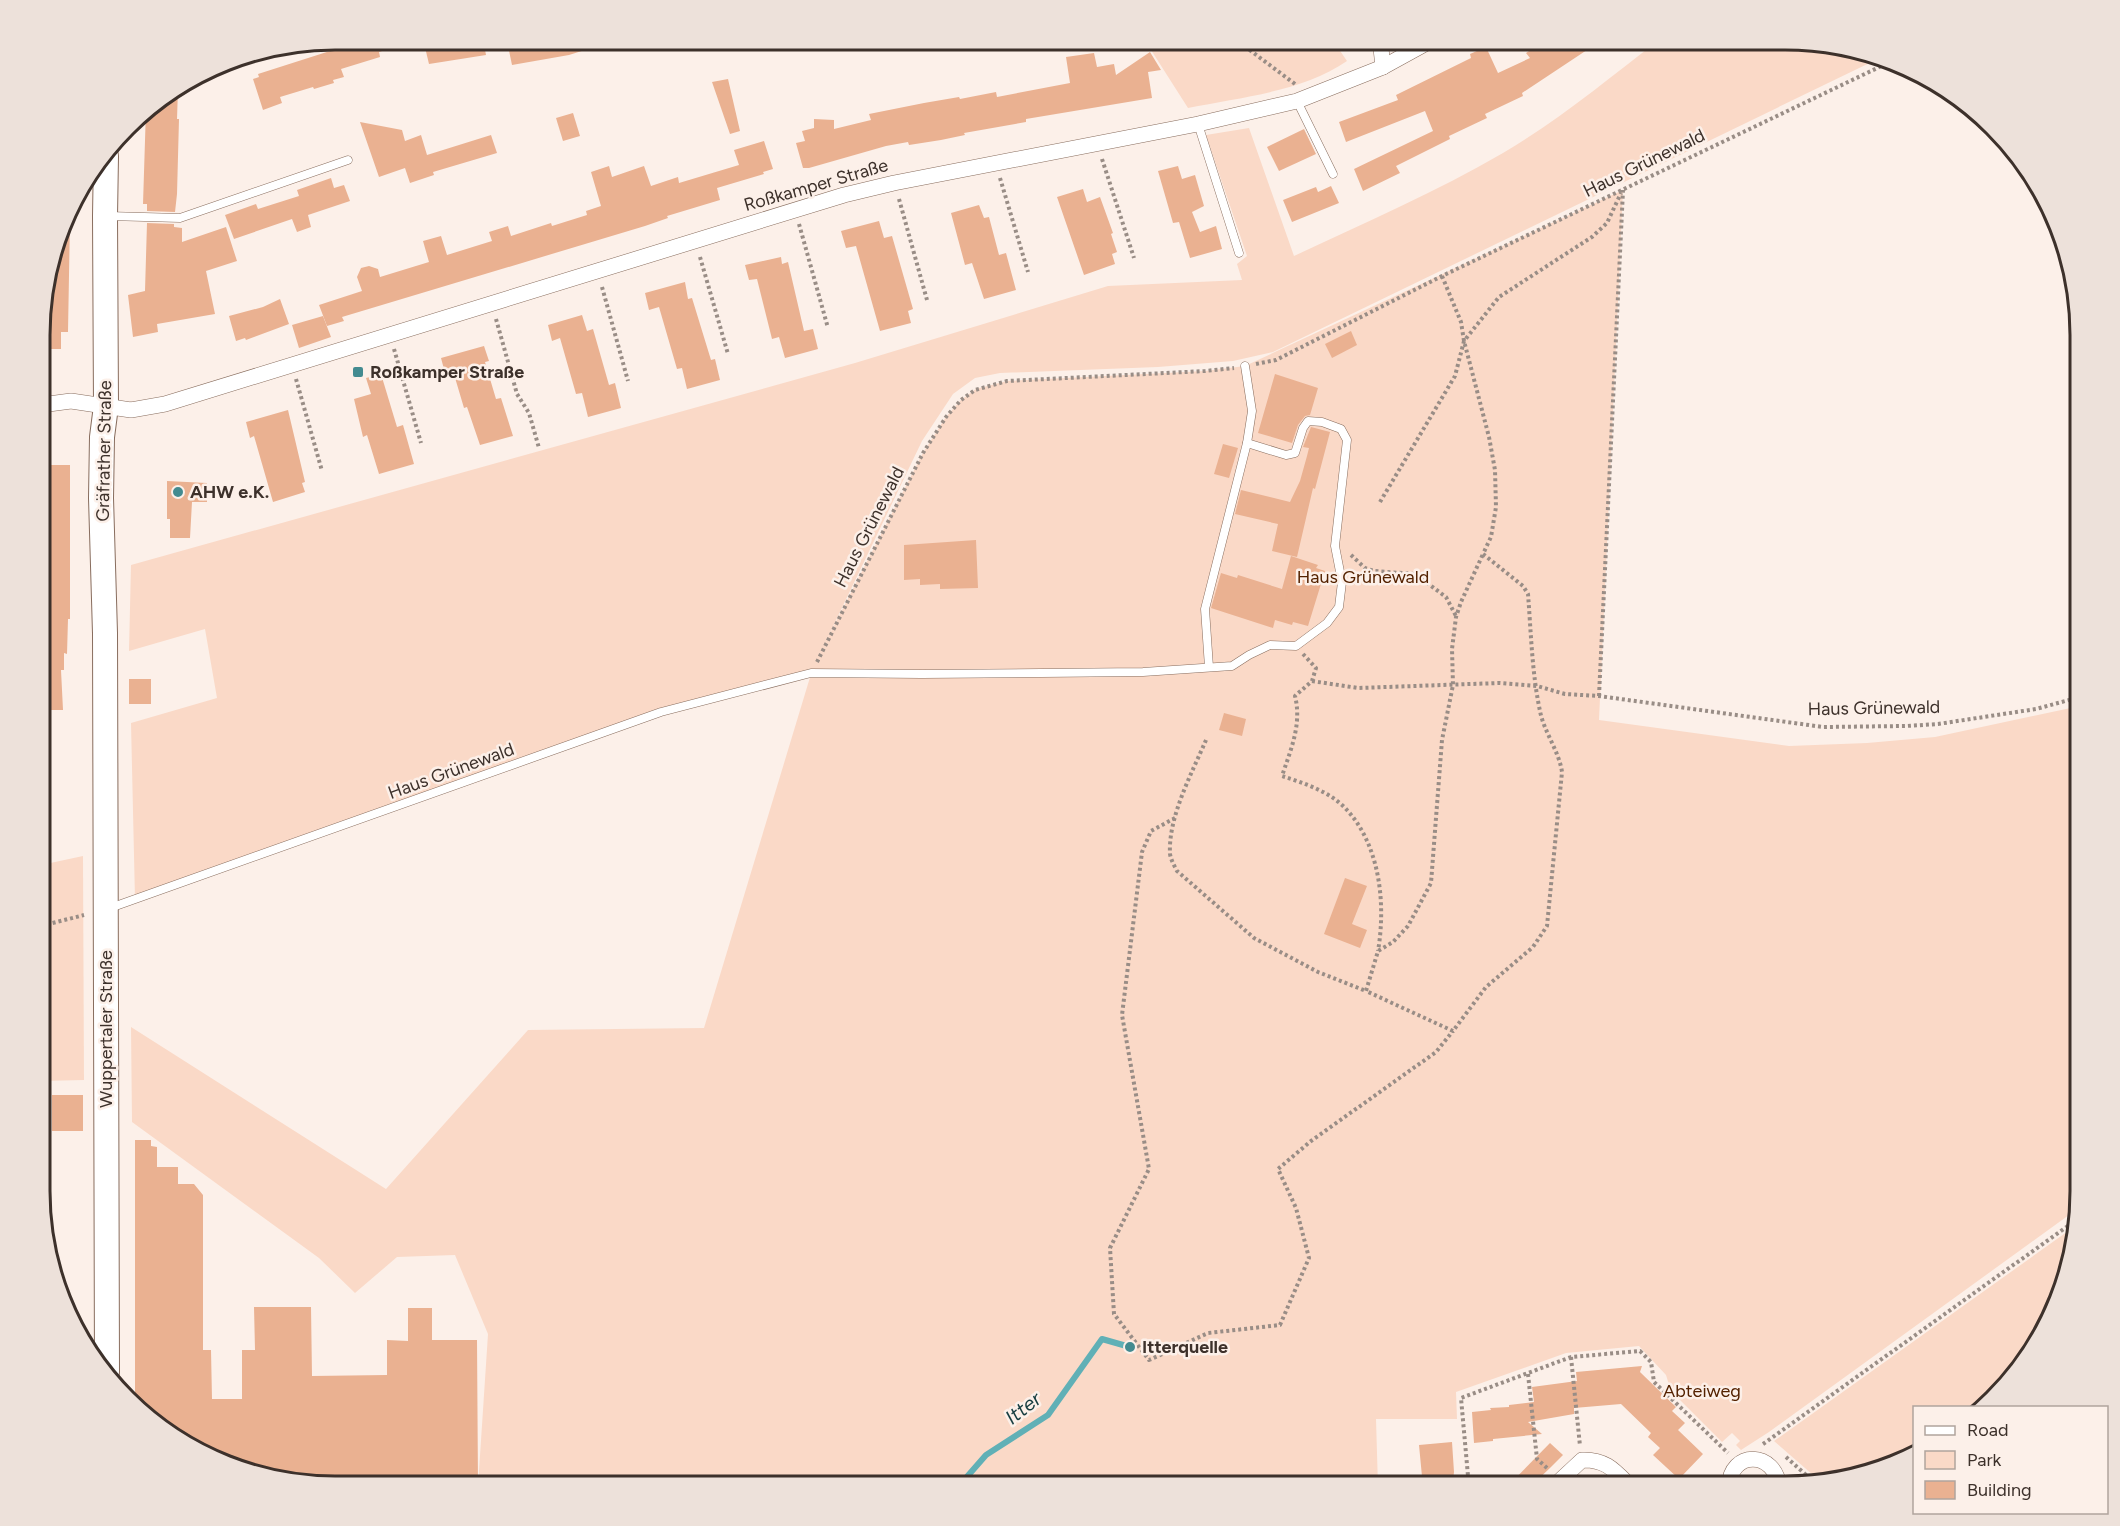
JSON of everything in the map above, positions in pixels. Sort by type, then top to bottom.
[{"type":"main road","name":"Gräfrather Straße","points":[[104,686],[101,498],[102,437],[106,406],[106,164]]},
{"type":"main road","name":"Wuppertaler Straße","points":[[104,686],[107,1363]]},
{"type":"street","points":[[1381,50],[1383,67]]},
{"type":"street","name":"Roßkamper Straße","points":[[50,404],[71,401],[131,410],[147,408],[795,209],[894,183],[1097,145],[1198,124],[1304,98],[1383,67],[1414,50]]},
{"type":"street","points":[[1564,1476],[1582,1460],[1606,1463],[1620,1476]]},
{"type":"street","points":[[1730,1476],[1739,1463],[1749,1460],[1762,1461],[1777,1476]]},
{"type":"lane","points":[[1304,98],[1333,174]]},
{"type":"lane","points":[[1198,124],[1239,253]]},
{"type":"lane","points":[[105,216],[180,218],[348,160]]},
{"type":"lane","points":[[1209,667],[1204,609],[1247,443],[1252,411],[1245,366]]},
{"type":"lane","points":[[1247,443],[1286,455],[1294,453],[1308,421],[1322,422],[1341,429],[1347,440],[1335,546]]},
{"type":"lane","name":"Haus Grünewald","points":[[105,910],[661,712],[811,673],[1143,672],[1232,666],[1270,645],[1296,646],[1327,623],[1339,607],[1342,582],[1335,546]]},
{"type":"path","points":[[1248,50],[1304,98]]},
{"type":"path","name":"Haus Grünewald","points":[[811,673],[923,453],[946,417],[975,390],[1007,381],[1205,371],[1276,360],[1442,276],[1881,66]]},
{"type":"path","points":[[1097,145],[1134,258]]},
{"type":"path","points":[[996,164],[1028,272]]},
{"type":"path","points":[[894,183],[927,300]]},
{"type":"path","points":[[1380,502],[1455,376],[1464,341],[1499,297],[1592,237],[1607,223],[1623,190]]},
{"type":"path","points":[[1599,696],[1623,190]]},
{"type":"path","points":[[795,209],[828,328]]},
{"type":"path","points":[[696,241],[728,354]]},
{"type":"path","points":[[597,271],[628,381]]},
{"type":"path","points":[[1378,951],[1393,942],[1408,926],[1431,883],[1442,740],[1453,685],[1452,649],[1456,617],[1491,537],[1496,507],[1495,470],[1489,437],[1461,322],[1442,276]]},
{"type":"path","points":[[492,303],[517,394],[529,413],[539,448]]},
{"type":"path","points":[[390,335],[421,443]]},
{"type":"path","points":[[292,365],[322,471]]},
{"type":"path","points":[[1335,546],[1348,553],[1365,568],[1374,571],[1415,573],[1446,597],[1456,617]]},
{"type":"path","points":[[1175,819],[1151,831],[1142,852],[1122,1015],[1149,1169],[1110,1248],[1114,1314],[1149,1360],[1208,1334],[1280,1325],[1309,1258],[1296,1208],[1278,1168],[1311,1141],[1436,1052],[1486,987],[1533,947],[1542,937],[1547,926],[1550,914],[1553,851],[1557,832],[1562,772],[1540,711],[1528,594],[1523,586],[1483,554]]},
{"type":"path","points":[[1316,668],[1312,681],[1295,696],[1298,707],[1296,732],[1282,776],[1311,786],[1341,804],[1348,810],[1366,839],[1378,870],[1382,930],[1366,991]]},
{"type":"path","name":"Haus Grünewald","points":[[1312,681],[1358,688],[1499,683],[1537,686],[1565,694],[1599,696],[1823,727],[1938,724],[2036,709],[2070,700]]},
{"type":"path","points":[[1206,740],[1175,819],[1170,853],[1177,871],[1254,938],[1318,972],[1366,991],[1453,1031]]},
{"type":"path","points":[[50,924],[105,910]]},
{"type":"path","points":[[1468,1476],[1461,1398],[1571,1357],[1640,1351],[1651,1362],[1654,1382],[1739,1463],[2068,1226]]},
{"type":"path","points":[[1571,1357],[1582,1460]]},
{"type":"path","points":[[1528,1373],[1537,1459],[1550,1476]]},
{"type":"path","points":[[1767,1441],[1775,1448]]},
{"type":"path","points":[[1783,1455],[1807,1476]]},
{"type":"green space","points":[[1151,50],[1340,50],[1347,61],[1311,80],[1291,87],[1188,108]]},
{"type":"green space","name":"Abteiweg","points":[[1646,50],[1804,50],[1841,55],[1870,63],[1273,352],[1233,361],[1158,367],[1000,373],[975,378],[953,394],[922,441],[826,641],[923,453],[946,417],[961,400],[976,389],[1007,381],[1205,371],[1245,366],[1623,190],[1599,720],[1789,746],[1867,743],[1935,737],[2070,708],[2069,1215],[1769,1432],[1741,1450],[1736,1445],[1740,1441],[1732,1433],[1722,1442],[1671,1391],[1666,1375],[1639,1346],[1566,1353],[1456,1392],[1457,1419],[1376,1419],[1378,1476],[479,1476],[488,1334],[455,1255],[397,1257],[355,1293],[319,1258],[132,1122],[131,1027],[386,1189],[528,1030],[704,1028],[811,674],[661,712],[135,899],[131,723],[217,698],[205,629],[129,651],[131,565],[855,363],[1108,286],[1242,280],[1237,264],[1247,256],[1206,135],[1249,128],[1294,256],[1478,167],[1524,140]]},
{"type":"green space","points":[[83,856],[84,1080],[50,1081],[50,863]]},
{"type":"green space","points":[[2067,1232],[2055,1283],[2032,1334],[2012,1365],[1973,1406],[1913,1406],[1913,1446],[1877,1461],[1841,1471],[1813,1475],[1774,1441]]},
{"type":"building","points":[[333,50],[385,50],[379,52],[380,57],[341,69],[344,77],[333,80],[334,83],[280,97],[282,103],[263,110],[253,79],[259,77],[258,74]]},
{"type":"building","points":[[426,50],[485,50],[486,55],[429,64]]},
{"type":"building","points":[[509,50],[585,50],[569,55],[512,65]]},
{"type":"building","points":[[1479,50],[1487,50],[1498,73],[1530,58],[1526,53],[1531,50],[1587,50],[1522,93],[1523,96],[1485,114],[1487,118],[1449,136],[1450,139],[1396,166],[1400,173],[1363,191],[1354,169],[1433,131],[1425,111],[1346,142],[1339,122],[1398,100],[1396,95],[1471,58],[1470,54]]},
{"type":"building","points":[[1150,52],[1161,70],[1148,72],[1152,98],[1026,119],[1026,122],[964,133],[965,135],[941,140],[886,146],[803,168],[796,143],[805,141],[802,131],[814,128],[814,119],[834,120],[834,129],[871,120],[869,114],[924,103],[996,92],[997,97],[1070,83],[1066,57],[1094,53],[1097,67],[1114,64],[1116,75]]},
{"type":"building","points":[[728,79],[740,131],[730,134],[712,82]]},
{"type":"building","points":[[178,97],[175,212],[147,211],[147,204],[143,204],[146,121]]},
{"type":"building","points":[[573,113],[580,136],[563,141],[556,118]]},
{"type":"building","points":[[360,122],[402,130],[405,141],[421,135],[427,155],[491,135],[497,153],[433,172],[434,175],[410,183],[405,168],[379,177]]},
{"type":"building","points":[[1304,129],[1316,154],[1279,171],[1267,147]]},
{"type":"building","points":[[764,141],[773,169],[763,172],[764,174],[717,188],[720,200],[667,216],[668,218],[645,226],[342,317],[344,321],[327,326],[319,305],[362,291],[357,277],[361,268],[369,266],[378,269],[380,277],[429,262],[423,241],[441,236],[447,255],[492,241],[489,232],[508,226],[511,236],[551,223],[552,226],[587,215],[586,211],[601,206],[591,172],[609,166],[612,177],[644,166],[651,186],[678,177],[679,183],[739,165],[734,150]]},
{"type":"building","points":[[1178,166],[1182,179],[1195,175],[1204,206],[1192,212],[1200,232],[1216,226],[1222,249],[1190,258],[1179,222],[1173,223],[1158,171]]},
{"type":"building","points":[[331,178],[334,188],[344,185],[350,201],[308,215],[311,227],[297,232],[292,219],[234,239],[225,215],[256,204],[258,209],[299,196],[297,190]]},
{"type":"building","points":[[1331,186],[1339,203],[1292,222],[1283,200],[1316,187],[1318,192]]},
{"type":"building","points":[[1083,189],[1087,202],[1100,197],[1117,252],[1112,254],[1115,264],[1084,275],[1057,197]]},
{"type":"building","points":[[979,205],[984,218],[989,217],[999,255],[1006,253],[1016,290],[984,299],[972,263],[965,265],[951,213]]},
{"type":"building","points":[[879,221],[884,238],[892,236],[913,309],[908,311],[911,323],[880,331],[856,246],[846,248],[841,231]]},
{"type":"building","points":[[147,223],[174,224],[174,227],[182,228],[182,242],[226,227],[237,261],[206,271],[215,314],[157,324],[158,332],[133,337],[128,295],[145,291]]},
{"type":"building","points":[[70,229],[68,332],[61,332],[61,349],[50,349],[50,316],[59,261]]},
{"type":"building","points":[[781,257],[782,264],[788,262],[804,331],[813,329],[818,349],[785,358],[779,337],[772,339],[757,279],[749,280],[745,265]]},
{"type":"building","points":[[685,282],[688,299],[692,298],[711,360],[715,359],[720,380],[687,389],[682,368],[677,369],[659,307],[649,310],[645,293]]},
{"type":"building","points":[[280,299],[289,324],[246,340],[245,338],[236,341],[229,316],[263,307]]},
{"type":"building","points":[[582,315],[587,331],[593,329],[609,385],[615,383],[621,408],[588,417],[582,393],[576,394],[560,338],[552,341],[548,325]]},
{"type":"building","points":[[323,316],[331,337],[299,348],[292,325]]},
{"type":"building","points":[[1351,331],[1357,345],[1332,358],[1325,344]]},
{"type":"building","points":[[484,346],[489,361],[485,362],[496,399],[501,398],[513,436],[480,445],[467,407],[464,408],[453,371],[445,373],[441,358]]},
{"type":"building","points":[[381,374],[397,427],[403,425],[414,464],[379,474],[367,435],[363,437],[354,399],[371,394],[366,378]]},
{"type":"building","points":[[1275,374],[1318,388],[1310,415],[1305,416],[1298,425],[1292,443],[1258,433]]},
{"type":"building","points":[[288,410],[305,482],[302,483],[305,492],[273,502],[254,436],[250,438],[246,422]]},
{"type":"building","points":[[1311,427],[1330,432],[1315,489],[1313,488],[1297,557],[1272,551],[1278,524],[1235,514],[1241,490],[1290,502],[1300,481],[1307,456],[1309,448],[1303,447]]},
{"type":"building","points":[[1223,444],[1238,448],[1229,478],[1214,474]]},
{"type":"building","points":[[50,465],[70,465],[70,619],[68,619],[67,654],[64,653],[64,670],[61,670],[63,710],[50,710]]},
{"type":"building","points":[[167,481],[207,483],[207,502],[192,502],[190,538],[170,538],[170,519],[167,519]]},
{"type":"building","points":[[976,540],[978,588],[940,589],[940,584],[920,585],[920,579],[904,580],[904,545]]},
{"type":"building","points":[[1291,556],[1318,565],[1316,568],[1325,571],[1308,626],[1293,622],[1292,625],[1275,620],[1273,628],[1211,608],[1221,573],[1237,578],[1238,575],[1282,589]]},
{"type":"building","points":[[129,679],[151,679],[151,704],[129,704]]},
{"type":"building","points":[[1224,713],[1246,719],[1242,736],[1219,730]]},
{"type":"building","points":[[1345,878],[1367,886],[1352,924],[1367,930],[1360,948],[1324,934]]},
{"type":"building","points":[[52,1095],[83,1095],[83,1131],[52,1131]]},
{"type":"building","points":[[135,1140],[151,1140],[151,1146],[157,1147],[157,1167],[178,1167],[178,1184],[194,1184],[203,1195],[203,1350],[211,1350],[212,1399],[242,1399],[242,1350],[255,1350],[254,1307],[311,1307],[312,1376],[387,1375],[387,1340],[408,1341],[408,1308],[432,1308],[432,1340],[477,1340],[478,1476],[316,1476],[261,1467],[226,1455],[192,1438],[161,1418],[135,1395]]},
{"type":"building","points":[[1642,1366],[1640,1372],[1676,1407],[1672,1411],[1685,1423],[1678,1430],[1703,1454],[1682,1476],[1676,1476],[1653,1455],[1660,1448],[1648,1437],[1651,1433],[1621,1404],[1574,1408],[1574,1414],[1528,1422],[1542,1434],[1474,1443],[1472,1412],[1534,1402],[1532,1387],[1577,1381],[1576,1372]]},
{"type":"building","points":[[1452,1442],[1454,1476],[1422,1476],[1419,1445]]},
{"type":"building","points":[[1550,1443],[1563,1455],[1541,1476],[1518,1476]]},
{"type":"waterway","name":"Itter","points":[[968,1476],[986,1455],[1048,1415],[1102,1339],[1130,1347]]},
{"type":"place","name":"Roßkamper Straße","points":[[358,372]]},
{"type":"place","name":"AHW e.K.","points":[[178,492]]},
{"type":"place","name":"Itterquelle","points":[[1130,1347]]}]
